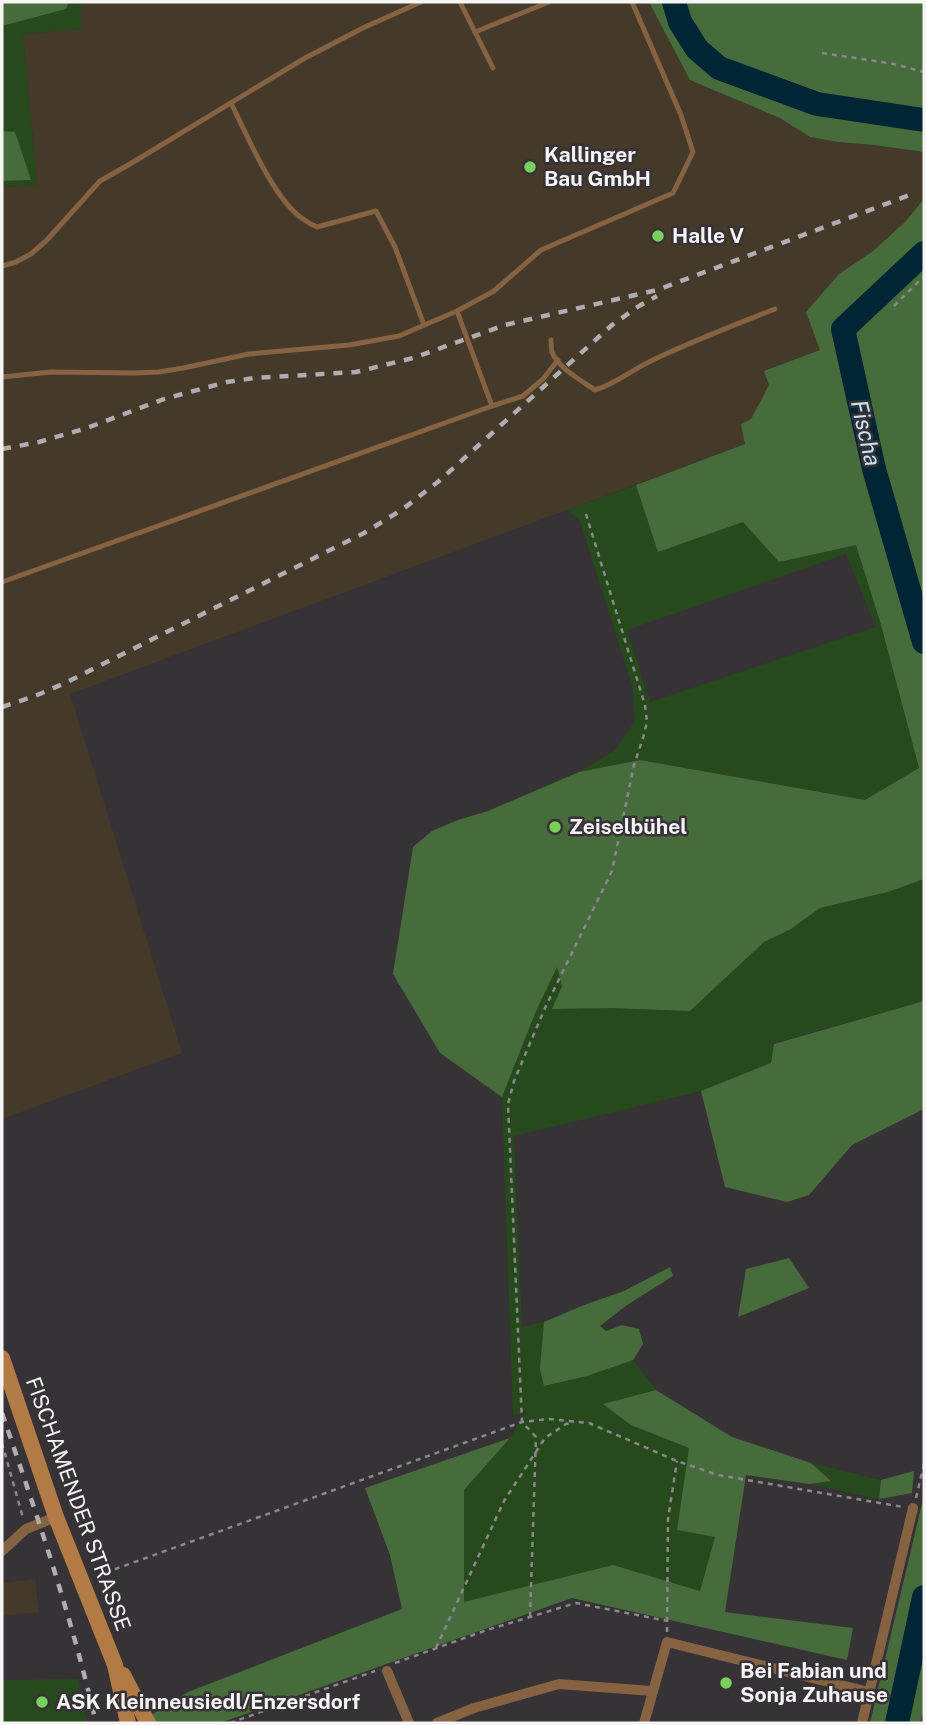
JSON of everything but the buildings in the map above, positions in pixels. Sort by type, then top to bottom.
[{"type":"main road","name":"FISCHAMENDER STRASSE","points":[[2,1358],[56,1517],[115,1665],[128,1723]]},
{"type":"main road","name":"FISCHAMENDER STRASSE","points":[[115,1665],[129,1685],[148,1723]]},
{"type":"street","points":[[862,1723],[913,1508]]},
{"type":"street","points":[[2,1551],[26,1529],[56,1517]]},
{"type":"street","points":[[644,1723],[667,1642],[869,1692]]},
{"type":"street","points":[[386,1669],[409,1723]]},
{"type":"street","points":[[437,1723],[474,1708],[559,1684],[652,1691]]},
{"type":"lane","points":[[2,266],[31,254],[46,241],[100,181],[305,58],[421,2]]},
{"type":"lane","points":[[460,2],[494,68]]},
{"type":"lane","points":[[475,32],[549,2]]},
{"type":"lane","points":[[2,377],[51,372],[159,372],[249,355],[349,345],[399,336],[457,311],[494,291],[541,250],[673,193],[693,152],[681,115],[632,2]]},
{"type":"lane","points":[[231,103],[274,186],[301,218],[317,227],[376,211],[395,247],[424,325]]},
{"type":"lane","points":[[551,340],[552,352],[558,360],[570,373],[595,390],[607,387],[660,356],[775,309]]},
{"type":"lane","points":[[457,311],[492,406]]},
{"type":"lane","points":[[2,582],[523,396],[543,379],[558,360]]},
{"type":"path","points":[[822,53],[894,64],[924,72]]},
{"type":"path","points":[[894,306],[924,276]]},
{"type":"path","points":[[530,1617],[536,1437],[522,1422],[508,1104],[514,1081],[545,1008],[612,870],[634,765],[647,722],[645,705],[585,511]]},
{"type":"path","points":[[81,1581],[522,1422],[549,1419],[589,1423],[677,1461],[719,1475],[913,1508],[924,1464]]},
{"type":"path","points":[[436,1648],[504,1501],[545,1438],[566,1424],[576,1421]]},
{"type":"path","points":[[2,1443],[26,1529]]},
{"type":"path","points":[[667,1642],[668,1518],[677,1461]]},
{"type":"path","points":[[230,1723],[386,1669],[436,1648],[576,1604],[667,1621]]},
{"type":"shaded area","points":[[81,2],[649,2],[690,80],[780,118],[811,137],[924,152],[924,199],[905,222],[873,251],[839,274],[820,350],[764,371],[769,385],[751,419],[745,444],[70,694],[182,1053],[2,1119],[2,187],[37,185],[23,34],[81,29]]},
{"type":"shaded area","points":[[35,1579],[39,1612],[2,1616],[2,1583]]},
{"type":"green space","points":[[2,2],[69,2],[66,9],[2,26]]},
{"type":"green space","points":[[69,2],[81,2],[81,29],[23,34],[37,185],[2,187],[2,181],[31,180],[15,133],[2,131],[2,26],[66,9]]},
{"type":"green space","points":[[649,2],[924,2],[924,152],[810,137],[780,118],[690,80]]},
{"type":"green space","points":[[2,131],[15,132],[31,180],[2,181]]},
{"type":"green space","points":[[924,199],[924,879],[888,892],[820,908],[791,929],[764,942],[690,1011],[552,1009],[562,986],[557,967],[536,1011],[502,1097],[440,1053],[393,974],[413,847],[432,831],[488,811],[579,772],[640,760],[865,800],[919,768],[881,625],[856,545],[779,562],[743,522],[658,552],[636,485],[745,444],[741,424],[751,419],[769,385],[764,371],[820,350],[806,312],[839,274],[873,251],[905,222]]},
{"type":"green space","points":[[636,485],[658,552],[743,522],[779,561],[856,545],[881,625],[919,768],[865,800],[640,760],[579,772],[615,750],[635,721],[632,685],[580,521],[567,510]],"holes":[[[846,554],[876,627],[650,702],[627,630]]]},
{"type":"green space","points":[[924,879],[924,1001],[774,1043],[771,1063],[701,1091],[514,1136],[522,1327],[544,1322],[540,1369],[545,1386],[587,1376],[633,1360],[656,1390],[604,1404],[631,1425],[689,1448],[677,1530],[715,1537],[700,1591],[613,1565],[463,1603],[464,1490],[510,1438],[527,1411],[513,1416],[502,1097],[557,965],[562,986],[553,1009],[690,1011],[764,942],[791,929],[820,908],[888,892]]},
{"type":"green space","points":[[924,1001],[924,1109],[852,1145],[809,1195],[787,1202],[725,1187],[701,1091],[771,1063],[774,1044]]},
{"type":"green space","points":[[789,1258],[809,1288],[738,1317],[746,1269]]},
{"type":"green space","points":[[670,1267],[673,1276],[600,1326],[606,1331],[622,1325],[639,1329],[643,1344],[633,1360],[587,1376],[544,1386],[540,1369],[544,1322],[624,1291]]},
{"type":"green space","points":[[656,1390],[732,1437],[811,1463],[831,1481],[809,1484],[746,1475],[725,1612],[853,1628],[847,1660],[572,1598],[220,1723],[152,1723],[148,1717],[188,1692],[402,1609],[390,1555],[365,1488],[510,1438],[464,1490],[464,1602],[613,1565],[700,1591],[715,1537],[677,1530],[689,1448],[631,1425],[603,1404]]},
{"type":"green space","points":[[811,1463],[881,1480],[879,1499],[809,1484],[831,1480]]},
{"type":"green space","points":[[914,1471],[912,1493],[879,1499],[881,1480]]},
{"type":"green space","points":[[924,1495],[924,1707],[920,1723],[870,1723]]},
{"type":"green space","name":"ASK Kleinneusiedl/Enzersdorf","points":[[78,1679],[87,1723],[2,1723],[2,1680]]},
{"type":"waterway","name":"Fischa","points":[[674,2],[680,22],[697,49],[719,68],[817,104],[924,120]]},
{"type":"waterway","name":"Fischa","points":[[924,253],[843,329],[874,469],[924,642]]},
{"type":"waterway","name":"Fischa","points":[[897,1723],[924,1597]]},
{"type":"railway","points":[[2,449],[87,428],[164,399],[227,382],[356,372],[413,358],[505,325],[657,290],[915,193]]},
{"type":"railway","points":[[2,707],[63,684],[364,533],[403,509],[439,481],[612,325],[657,296]]},
{"type":"railway","points":[[2,1413],[65,1606],[96,1723]]},
{"type":"place","name":"Kallinger Bau GmbH","points":[[530,167]]},
{"type":"place","name":"Halle V","points":[[658,236]]},
{"type":"place","name":"Zeiselbühel","points":[[555,827]]},
{"type":"place","name":"Bei Fabian und Sonja Zuhause","points":[[726,1683]]},
{"type":"place","name":"ASK Kleinneusiedl/Enzersdorf","points":[[42,1702]]}]
